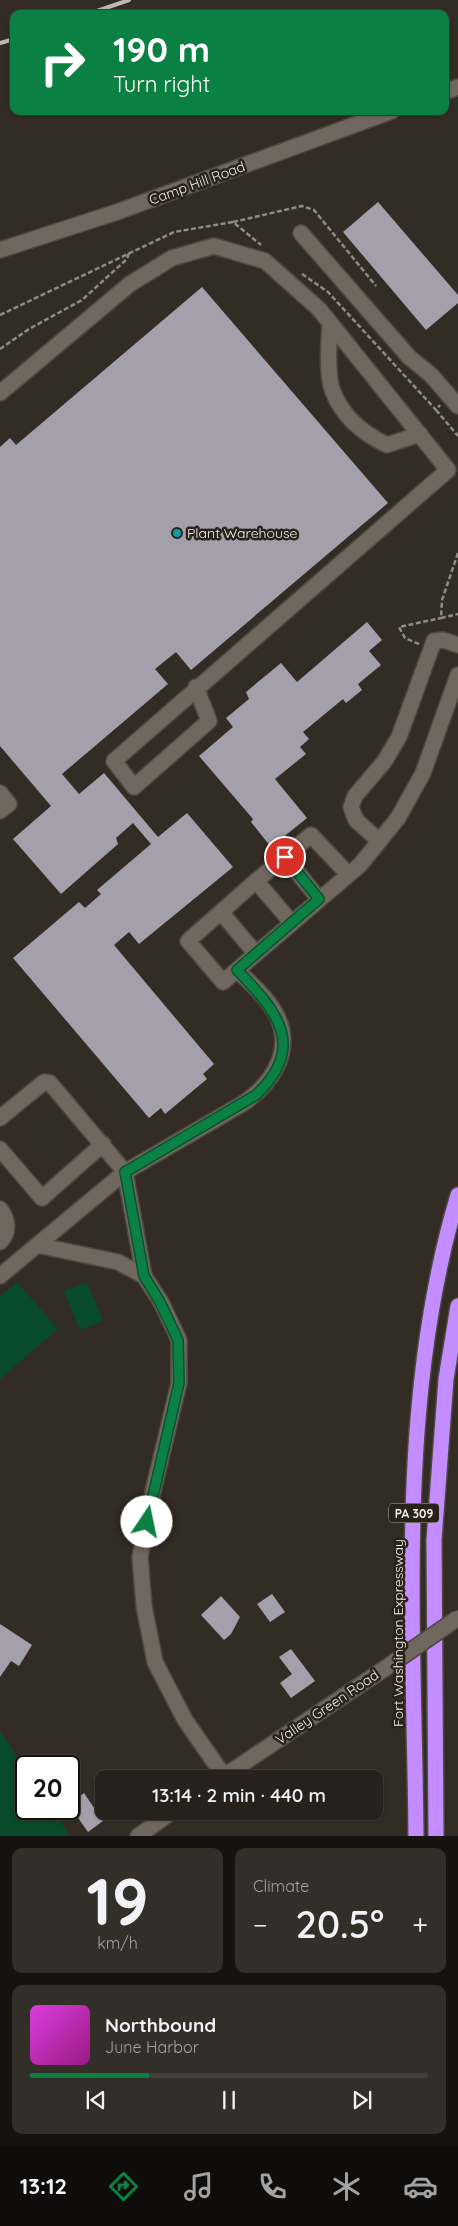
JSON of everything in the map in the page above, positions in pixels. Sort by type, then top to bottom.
[{"type":"highway","name":"Fort Washington Expressway","points":[[416,1836],[413,1573],[418,1408],[439,1270],[458,1194]]},
{"type":"highway","name":"PA 309","points":[[436,1836],[434,1540],[446,1378],[458,1306]]},
{"type":"street","name":"Camp Hill Road","points":[[0,250],[117,212],[381,115]]},
{"type":"street","points":[[301,233],[409,357],[431,375],[458,406]]},
{"type":"street","points":[[0,393],[130,284],[172,258],[214,246],[265,261],[319,309],[448,470],[196,687],[114,761],[134,787],[209,721],[196,687]]},
{"type":"street","points":[[330,323],[328,356],[332,391],[348,417],[368,436],[388,445],[420,434]]},
{"type":"street","points":[[379,841],[356,820],[351,807],[356,796],[384,762],[399,737],[434,641],[443,640],[458,645]]},
{"type":"street","points":[[348,874],[311,835],[188,941],[223,982],[360,865],[398,818],[424,773],[458,675]]},
{"type":"street","points":[[0,793],[9,804],[0,811]]},
{"type":"street","points":[[285,857],[319,899]]},
{"type":"street","points":[[256,881],[292,923]]},
{"type":"street","points":[[221,912],[256,954]]},
{"type":"street","points":[[0,1276],[125,1172],[256,1095],[271,1078],[281,1055],[281,1029],[277,1016],[265,998],[237,970]]},
{"type":"street","points":[[0,1118],[44,1082],[50,1083],[125,1172],[144,1276],[160,1302],[178,1340],[179,1383],[154,1487],[140,1557],[144,1606],[155,1662],[185,1720],[217,1770]]},
{"type":"street","points":[[0,1149],[42,1198],[103,1144]]},
{"type":"street","points":[[0,1209],[6,1216],[7,1230],[0,1242]]},
{"type":"street","points":[[37,1245],[118,1262],[144,1276]]},
{"type":"street","name":"Valley Green Road","points":[[232,1770],[458,1618]]},
{"type":"street","points":[[138,1836],[161,1820]]},
{"type":"path","points":[[0,315],[128,253],[127,258],[82,300],[29,329],[0,349]]},
{"type":"path","points":[[436,410],[458,436]]},
{"type":"path","points":[[441,618],[442,600],[458,553]]},
{"type":"path","points":[[431,648],[405,638],[399,627],[458,614]]},
{"type":"green space","points":[[17,1282],[58,1329],[0,1379],[0,1296]]},
{"type":"green space","points":[[87,1282],[103,1321],[80,1330],[64,1291]]},
{"type":"green space","points":[[0,1731],[16,1755],[15,1820],[59,1820],[70,1836],[0,1836]]},
{"type":"building","points":[[378,202],[458,295],[458,303],[426,330],[343,232]]},
{"type":"building","name":"Plant Warehouse","points":[[202,287],[388,503],[191,670],[176,652],[155,669],[168,684],[62,774],[79,794],[104,773],[158,837],[187,813],[233,867],[139,944],[129,932],[114,945],[214,1064],[203,1074],[207,1079],[165,1114],[161,1108],[149,1118],[13,958],[79,902],[85,908],[101,894],[97,890],[151,844],[133,823],[116,838],[118,844],[61,894],[13,839],[51,806],[0,746],[0,447],[10,438],[16,445]]},
{"type":"building","points":[[367,622],[382,640],[369,651],[381,665],[358,684],[362,690],[346,703],[343,699],[303,732],[309,739],[300,747],[306,754],[275,779],[307,818],[271,847],[251,822],[253,819],[199,756],[233,727],[226,718],[249,699],[246,692],[281,663],[297,682]]},
{"type":"building","points":[[272,1594],[285,1612],[270,1622],[257,1604]]},
{"type":"building","points":[[221,1596],[240,1617],[231,1634],[224,1640],[201,1615]]},
{"type":"building","points":[[0,1624],[32,1645],[19,1666],[11,1661],[0,1677]]},
{"type":"building","points":[[291,1649],[315,1681],[291,1698],[280,1683],[292,1674],[279,1657]]},
{"type":"building","points":[[84,1793],[95,1809],[95,1820],[103,1821],[88,1832],[80,1820],[80,1796]]},
{"type":"railway","points":[[100,10],[129,0]]},
{"type":"railway","points":[[0,43],[10,40]]},
{"type":"place","name":"Plant Warehouse","points":[[177,533]]},
{"type":"route","points":[[147,1522],[179,1383],[178,1340],[160,1302],[144,1276],[141,1250],[125,1172],[256,1095],[265,1086],[277,1067],[281,1055],[282,1042],[277,1016],[265,998],[237,970],[319,899],[285,857]]}]
